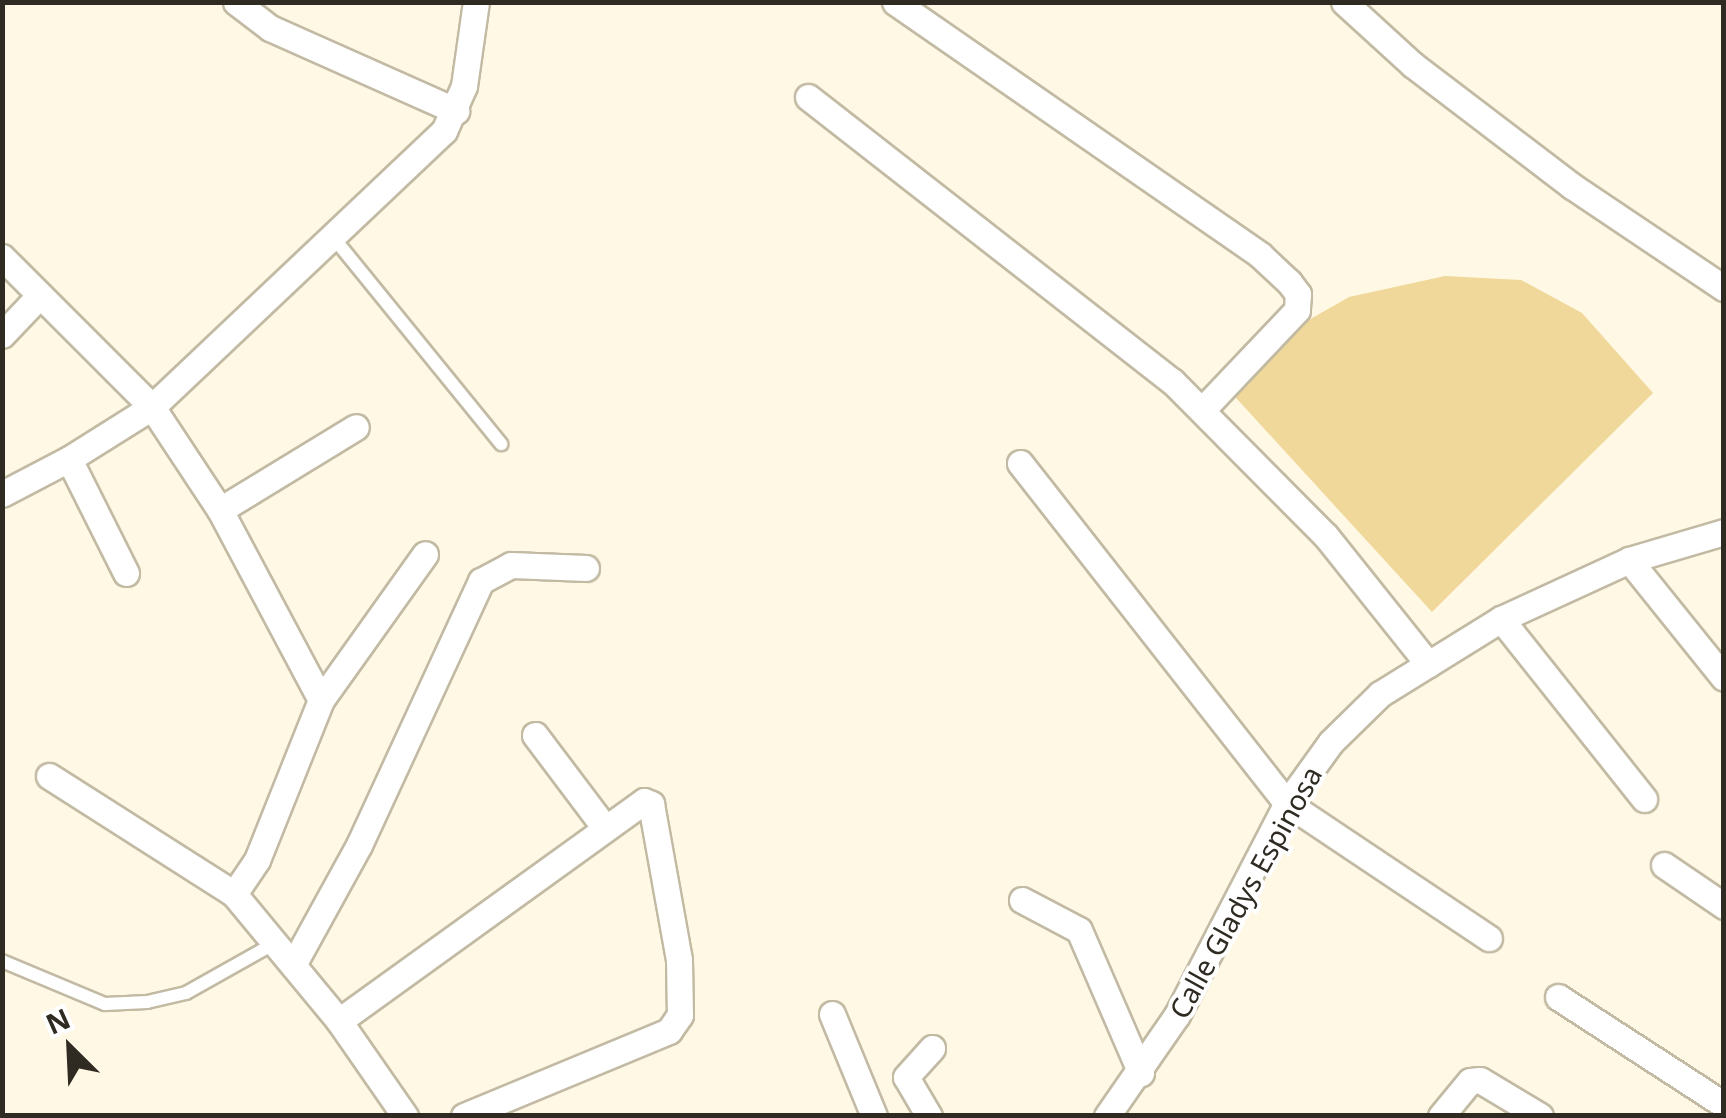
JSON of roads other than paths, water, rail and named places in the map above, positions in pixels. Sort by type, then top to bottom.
[{"type":"street","points":[[236,2],[270,28],[456,112]]},
{"type":"street","points":[[2,494],[69,459],[152,407],[333,237],[456,112],[476,2]]},
{"type":"street","points":[[895,2],[1260,254],[1290,282],[1298,294],[1297,310],[1202,410]]},
{"type":"street","points":[[1344,2],[1413,65],[1572,186],[1724,288]]},
{"type":"street","points":[[808,97],[984,228],[1202,410],[1326,536],[1428,664]]},
{"type":"street","points":[[2,256],[152,407],[220,510],[321,700]]},
{"type":"street","points":[[2,336],[40,296]]},
{"type":"street","points":[[220,510],[356,427]]},
{"type":"street","points":[[69,459],[126,573]]},
{"type":"street","points":[[1020,464],[1288,804],[1488,938]]},
{"type":"street","name":"Calle Gladys Espinosa","points":[[1107,1116],[1141,1073],[1288,804],[1343,730],[1380,694],[1501,619],[1629,560],[1724,532]]},
{"type":"street","points":[[234,894],[256,860],[321,700],[425,554]]},
{"type":"street","points":[[1629,560],[1724,678]]},
{"type":"street","points":[[293,965],[359,844],[481,581],[511,565],[586,568]]},
{"type":"street","points":[[1501,619],[1644,799]]},
{"type":"street","points":[[535,735],[606,828]]},
{"type":"street","points":[[49,776],[234,894],[339,1021],[405,1116]]},
{"type":"street","points":[[339,1021],[644,801],[656,813],[678,960],[680,1015],[669,1030],[464,1116]]},
{"type":"street","points":[[1664,865],[1724,906]]},
{"type":"street","points":[[1022,900],[1079,930],[1141,1073]]},
{"type":"street","points":[[1558,997],[1724,1105]]},
{"type":"street","points":[[832,1014],[874,1116]]},
{"type":"street","points":[[929,1116],[906,1077],[932,1048]]},
{"type":"street","points":[[1441,1116],[1470,1082],[1480,1080],[1540,1116]]},
{"type":"lane","points":[[333,237],[501,444]]},
{"type":"lane","points":[[2,961],[105,1004],[146,1002],[186,993],[274,943]]}]
